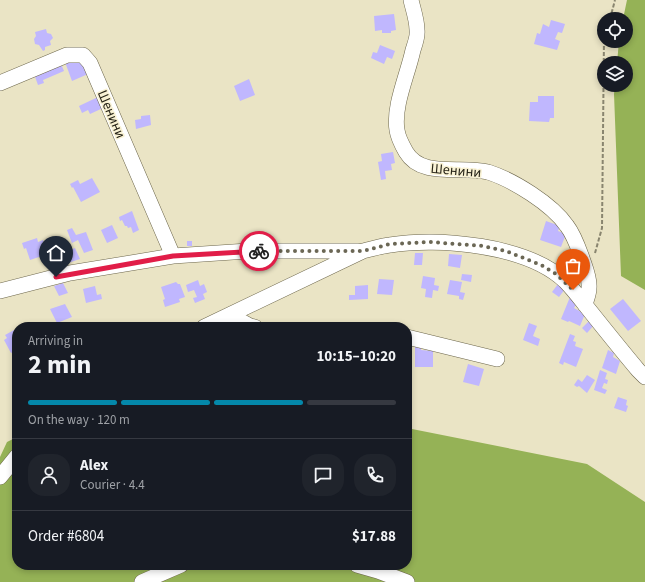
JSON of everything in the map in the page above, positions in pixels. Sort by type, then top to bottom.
[{"type":"street","name":"Шенини","points":[[411,0],[418,30],[400,101],[397,121],[399,137],[407,153],[416,164],[425,168],[467,169],[495,175],[527,192],[552,209],[567,226],[584,262],[589,281],[585,305]]},
{"type":"street","name":"Шенини","points":[[0,83],[68,56],[83,56],[90,63],[173,256]]},
{"type":"street","points":[[215,322],[363,251],[390,244],[430,242],[483,246],[506,251],[526,258],[556,274],[573,290],[645,378]]},
{"type":"street","points":[[0,291],[70,273],[173,256],[248,251],[363,251]]},
{"type":"street","points":[[230,315],[243,322]]},
{"type":"street","points":[[412,338],[496,359]]},
{"type":"street","points":[[0,478],[12,462]]},
{"type":"street","points":[[142,582],[170,570]]},
{"type":"street","points":[[374,570],[407,582]]},
{"type":"path","points":[[612,12],[615,0]]},
{"type":"path","points":[[594,256],[602,228],[604,48]]},
{"type":"green space","points":[[627,0],[645,0],[645,290],[621,276],[614,94],[614,92],[633,92],[633,56],[618,56],[618,48],[633,48],[633,12],[624,12]]},
{"type":"green space","points":[[412,429],[587,464],[645,502],[645,582],[0,582],[0,457],[7,442],[12,440],[12,570],[412,570]]},
{"type":"building","points":[[394,14],[396,30],[391,31],[391,33],[382,33],[382,30],[375,31],[374,16]]},
{"type":"building","points":[[551,20],[565,24],[562,33],[558,32],[555,39],[560,41],[557,50],[534,44],[537,33],[540,34],[543,24],[549,27]]},
{"type":"building","points":[[46,29],[47,33],[51,34],[53,38],[50,41],[51,45],[45,47],[45,50],[43,51],[39,45],[35,44],[34,39],[36,36],[35,32]]},
{"type":"building","points":[[380,45],[395,51],[392,59],[387,57],[384,64],[371,58],[373,52],[377,53]]},
{"type":"building","points":[[81,56],[88,74],[72,81],[65,62]]},
{"type":"building","points":[[61,64],[64,71],[43,80],[44,83],[38,85],[34,74]]},
{"type":"building","points":[[249,79],[255,95],[240,101],[234,86]]},
{"type":"building","points":[[538,96],[554,96],[554,118],[550,118],[549,122],[529,121],[530,102],[538,102]]},
{"type":"building","points":[[98,97],[103,108],[90,114],[88,110],[82,113],[79,106]]},
{"type":"building","points":[[150,115],[151,125],[136,129],[135,120],[141,119],[141,116]]},
{"type":"building","points":[[393,152],[395,163],[391,164],[392,170],[385,171],[386,179],[381,180],[378,162],[382,161],[381,154]]},
{"type":"building","points":[[92,178],[100,192],[81,202],[70,184],[78,180],[80,184]]},
{"type":"building","points":[[132,211],[139,230],[133,233],[131,227],[128,228],[125,226],[122,220],[120,221],[119,217]]},
{"type":"building","points":[[546,221],[560,226],[558,231],[566,234],[561,247],[540,240]]},
{"type":"building","points":[[112,225],[118,238],[107,243],[101,230]]},
{"type":"building","points":[[72,228],[76,235],[86,232],[93,250],[84,253],[78,240],[72,243],[67,230]]},
{"type":"building","points":[[37,238],[38,242],[43,240],[48,254],[30,260],[26,248],[24,249],[22,243]]},
{"type":"building","points":[[187,241],[192,241],[192,246],[187,246]]},
{"type":"building","points":[[75,248],[80,259],[68,263],[63,253]]},
{"type":"building","points":[[415,253],[423,253],[422,265],[414,265]]},
{"type":"building","points":[[449,254],[462,255],[460,268],[448,266]]},
{"type":"building","points":[[462,274],[472,275],[471,282],[461,280]]},
{"type":"building","points":[[423,276],[435,278],[434,285],[439,286],[438,291],[433,290],[432,298],[425,297],[426,289],[421,288]]},
{"type":"building","points":[[379,279],[394,280],[392,295],[377,294]]},
{"type":"building","points":[[198,280],[200,286],[204,284],[207,292],[203,294],[205,299],[195,303],[193,298],[197,297],[194,290],[188,292],[186,285]]},
{"type":"building","points":[[450,280],[462,282],[460,292],[465,293],[463,300],[459,299],[459,296],[447,294]]},
{"type":"building","points":[[176,282],[180,284],[185,297],[179,299],[180,302],[165,307],[163,300],[165,299],[161,287]]},
{"type":"building","points":[[63,283],[68,293],[59,296],[54,286]]},
{"type":"building","points":[[558,284],[565,289],[559,297],[552,292]]},
{"type":"building","points":[[368,285],[368,299],[349,300],[349,295],[355,295],[355,286]]},
{"type":"building","points":[[95,286],[97,295],[101,294],[102,299],[86,303],[83,289]]},
{"type":"building","points":[[570,297],[577,303],[574,308],[585,314],[580,326],[561,319]]},
{"type":"building","points":[[623,299],[641,321],[628,331],[610,309]]},
{"type":"building","points":[[65,304],[72,317],[56,322],[50,309]]},
{"type":"building","points":[[589,321],[594,325],[587,333],[582,328]]},
{"type":"building","points":[[529,323],[537,326],[533,336],[540,339],[538,346],[523,340]]},
{"type":"building","points":[[12,331],[11,353],[4,340],[7,338],[5,335]]},
{"type":"building","points":[[570,334],[575,336],[573,341],[576,342],[575,346],[583,349],[576,367],[564,362],[563,365],[559,363]]},
{"type":"building","points":[[415,347],[421,347],[421,350],[433,351],[433,367],[415,367]]},
{"type":"building","points":[[608,350],[614,353],[613,357],[620,361],[616,374],[602,368]]},
{"type":"building","points":[[468,364],[484,369],[479,386],[463,382]]},
{"type":"building","points":[[600,370],[607,373],[605,379],[608,380],[607,384],[604,383],[602,388],[607,390],[605,394],[594,390]]},
{"type":"building","points":[[587,375],[595,380],[587,393],[579,386],[577,387],[574,385],[578,379],[582,382]]},
{"type":"building","points":[[618,397],[627,400],[626,405],[628,406],[626,412],[614,408]]},
{"type":"way so far","points":[[259,251],[363,251],[390,244],[430,242],[483,246],[506,251],[541,265],[556,274],[573,290]]},
{"type":"route","points":[[56,277],[70,273],[173,256],[259,251]]}]
